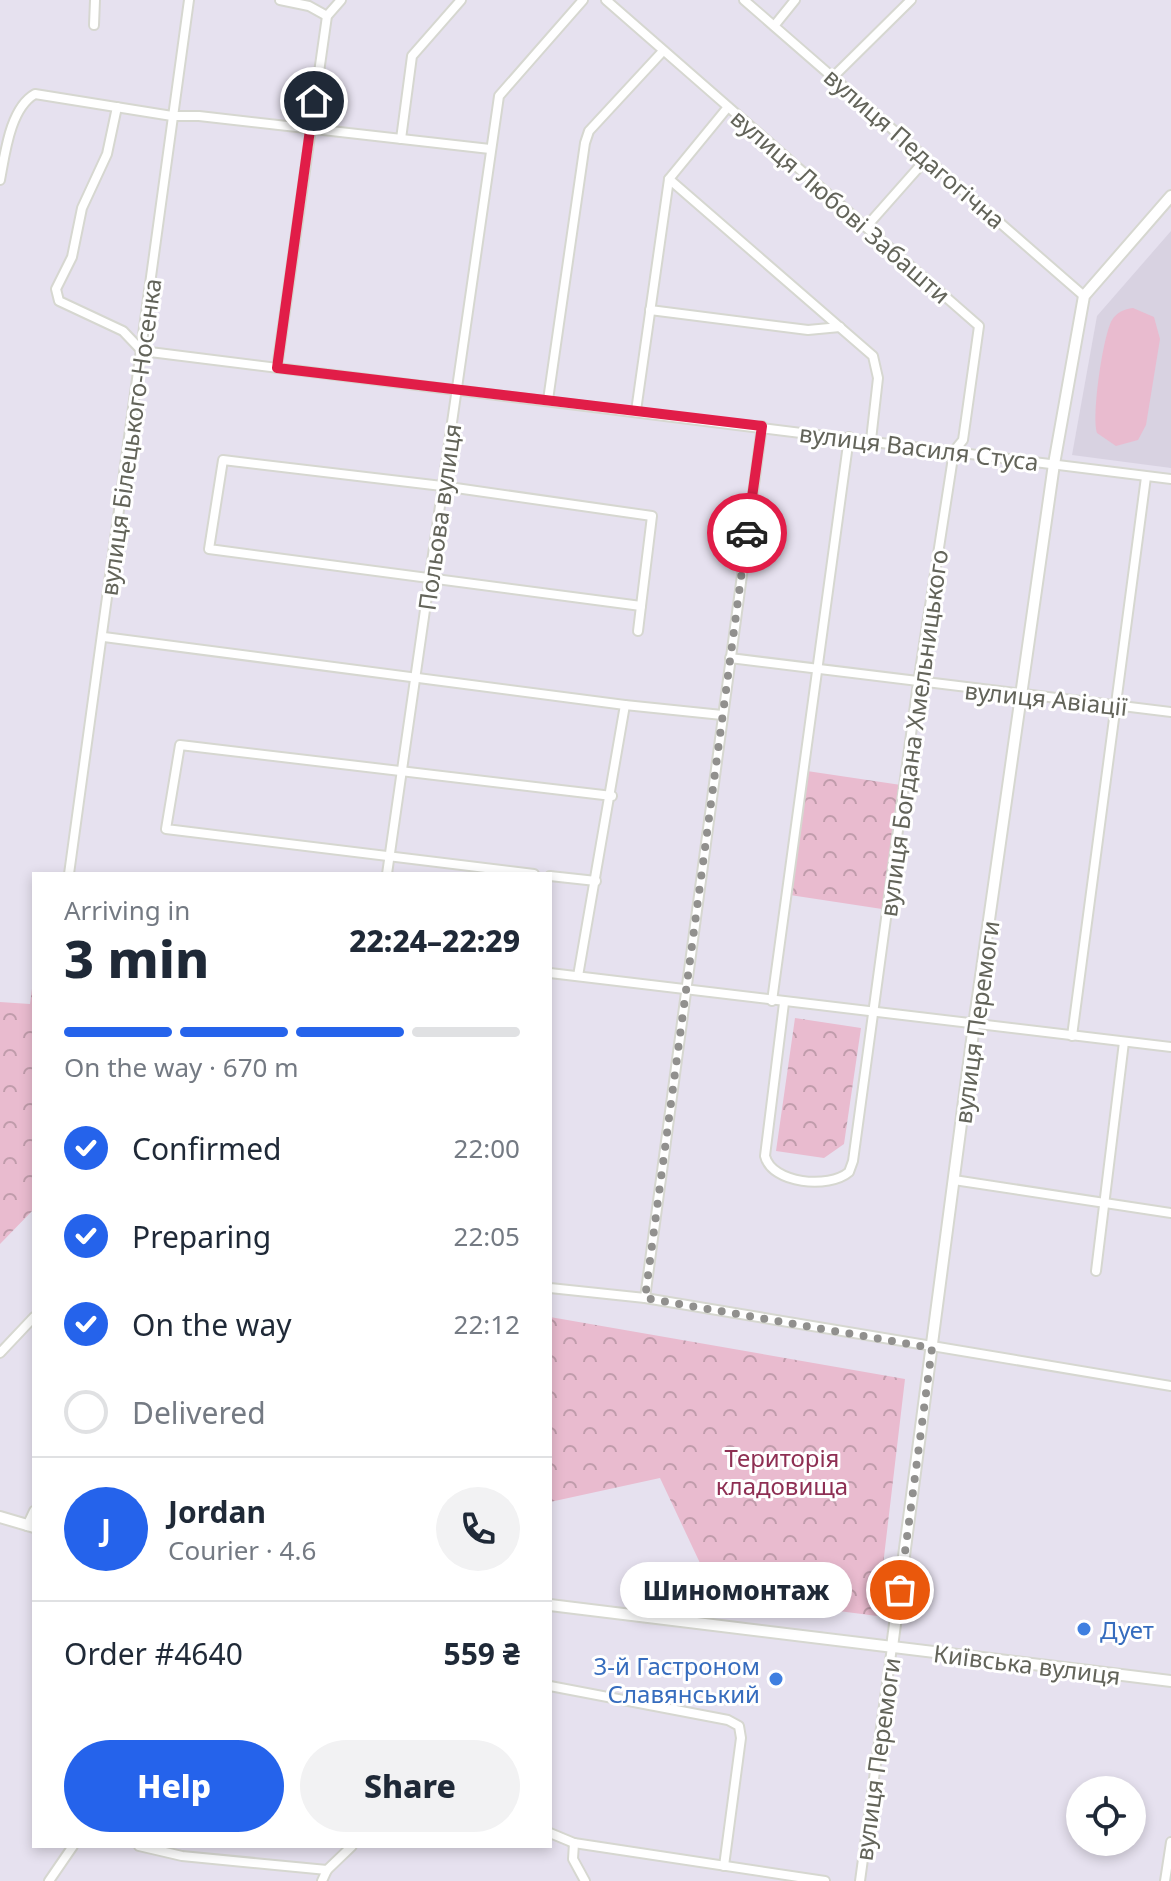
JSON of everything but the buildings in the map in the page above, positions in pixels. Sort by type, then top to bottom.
[{"type":"street","points":[[94,25],[95,0]]},
{"type":"street","name":"вулиця Білецького-Носенка","points":[[69,872],[104,637],[189,0]]},
{"type":"street","points":[[280,0],[309,6],[327,16]]},
{"type":"street","points":[[277,368],[327,16],[341,0]]},
{"type":"street","points":[[401,139],[412,56],[461,0]]},
{"type":"street","name":"Польова вулиця","points":[[387,872],[499,96],[583,0]]},
{"type":"street","name":"вулиця Любові Забашти","points":[[606,0],[979,326],[963,440],[954,451]]},
{"type":"street","name":"вулиця Педагогічна","points":[[744,0],[1084,296]]},
{"type":"street","points":[[774,26],[795,0]]},
{"type":"street","points":[[833,77],[911,0]]},
{"type":"street","points":[[548,400],[585,143],[589,131],[663,51]]},
{"type":"street","points":[[0,180],[10,136],[22,105],[30,96],[43,94],[172,116],[490,149]]},
{"type":"street","points":[[117,107],[107,154],[82,208],[72,257],[56,289],[59,301],[123,331],[142,351]]},
{"type":"street","points":[[636,411],[669,179],[728,107]]},
{"type":"street","points":[[866,227],[927,158]]},
{"type":"street","points":[[669,179],[873,356],[878,366],[871,440]]},
{"type":"street","points":[[1084,296],[1171,196]]},
{"type":"street","name":"вулиця Перемоги","points":[[860,1881],[974,1025],[1054,464],[1084,296]]},
{"type":"street","points":[[650,310],[808,330],[840,327]]},
{"type":"street","name":"вулиця Василя Стуса","points":[[142,351],[1171,479]]},
{"type":"street","points":[[645,1298],[762,426]]},
{"type":"street","points":[[772,1001],[849,437]]},
{"type":"street","name":"вулиця Богдана Хмельницького","points":[[784,1003],[765,1156],[771,1171],[780,1176],[831,1182],[849,1172],[954,451]]},
{"type":"street","points":[[638,631],[652,516],[442,486],[223,460],[209,549],[641,606]]},
{"type":"street","points":[[1072,1036],[1146,477]]},
{"type":"street","points":[[104,637],[722,715]]},
{"type":"street","name":"вулиця Авіації","points":[[730,658],[1171,712]]},
{"type":"street","points":[[578,976],[612,796],[625,705]]},
{"type":"street","points":[[518,872],[166,829],[180,745],[612,796]]},
{"type":"street","points":[[552,876],[596,881]]},
{"type":"street","points":[[552,973],[1171,1047]]},
{"type":"street","points":[[1096,1271],[1124,1042]]},
{"type":"street","points":[[954,1180],[1171,1213]]},
{"type":"street","points":[[552,1288],[645,1298],[1171,1386]]},
{"type":"street","points":[[0,1353],[32,1319]]},
{"type":"street","points":[[0,1517],[30,1526]]},
{"type":"street","name":"Київська вулиця","points":[[552,1605],[1171,1681]]},
{"type":"street","points":[[552,1686],[728,1720],[739,1726],[741,1738],[724,1866]]},
{"type":"street","points":[[552,1834],[574,1843],[825,1881]]},
{"type":"street","points":[[1165,1881],[1171,1842]]},
{"type":"street","points":[[574,1843],[573,1859],[585,1881]]},
{"type":"street","points":[[49,1881],[72,1848]]},
{"type":"street","points":[[148,1848],[182,1856],[327,1870]]},
{"type":"street","points":[[322,1881],[327,1870],[350,1848]]},
{"type":"shaded area","points":[[1171,231],[1171,468],[1072,455],[1097,316]]},
{"type":"green space","points":[[1133,308],[1154,317],[1160,339],[1146,425],[1138,440],[1116,446],[1097,433],[1099,376],[1112,320],[1121,311]]},
{"type":"green space","points":[[807,771],[901,785],[882,909],[790,895]]},
{"type":"green space","points":[[32,988],[32,1211],[0,1244],[0,1002],[30,1004]]},
{"type":"green space","points":[[795,1018],[861,1028],[844,1144],[824,1158],[776,1151]]},
{"type":"green space","name":"Територія кладовища","points":[[552,1317],[905,1379],[877,1616],[715,1595],[660,1478],[552,1502]]},
{"type":"way so far","points":[[747,533],[645,1278],[645,1298],[932,1348],[900,1590]]},
{"type":"place","name":"Шиномонтаж","points":[[900,1590]]},
{"type":"place","name":"Дует","points":[[1084,1629]]},
{"type":"place","name":"3-й Гастроном Славянський","points":[[776,1679]]},
{"type":"route","points":[[314,101],[277,368],[762,426],[747,533]]}]
